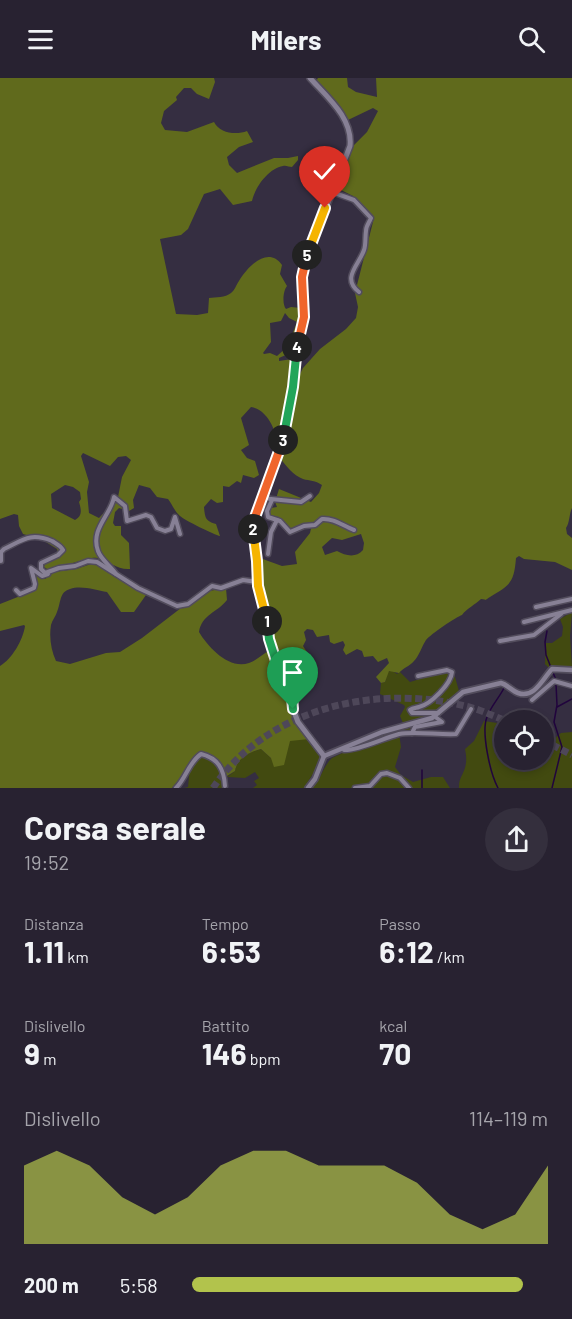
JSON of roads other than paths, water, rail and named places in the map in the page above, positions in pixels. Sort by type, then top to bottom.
[{"type":"main road","points":[[310,78],[338,109],[350,132],[350,146],[304,265],[302,277],[304,317],[296,351],[288,422],[253,525],[257,582],[271,646],[278,666],[291,685],[295,713],[300,726],[324,756]]},
{"type":"street","points":[[332,192],[354,200],[371,218],[366,227],[364,250],[356,262],[351,277],[355,289],[359,292]]},
{"type":"street","points":[[263,496],[298,502],[304,502],[310,496]]},
{"type":"street","points":[[116,575],[101,558],[97,542],[99,525],[111,508],[114,497],[125,506],[127,521],[146,515],[151,517],[157,528],[165,531],[171,529],[175,517],[180,534]]},
{"type":"street","points":[[271,499],[267,516],[284,524],[291,532],[304,526],[315,525],[322,519],[332,519],[354,530]]},
{"type":"street","points":[[268,554],[276,520]]},
{"type":"street","points":[[0,561],[4,549],[26,537],[41,537],[63,548],[61,554],[41,563],[42,570],[48,574]]},
{"type":"street","points":[[16,590],[20,594],[34,588],[31,568],[42,576],[47,576],[59,568],[93,561],[138,588],[177,606],[192,602],[210,587],[220,588],[243,580],[257,582]]},
{"type":"street","points":[[536,607],[572,599]]},
{"type":"street","points":[[524,622],[572,610]]},
{"type":"street","points":[[500,641],[529,637],[561,614]]},
{"type":"street","points":[[308,788],[324,756],[344,750],[376,734],[436,715],[455,698],[468,691],[501,683],[518,693],[529,693],[540,685],[552,669],[572,670]]},
{"type":"street","points":[[412,733],[415,727],[441,723],[436,715],[424,711],[414,713],[410,710],[422,706],[441,692],[450,680],[452,672],[447,670],[418,676]]},
{"type":"street","points":[[532,700],[554,681],[572,686]]},
{"type":"street","points":[[344,750],[400,734],[457,734],[471,709]]},
{"type":"street","points":[[176,788],[184,779],[195,758],[201,754],[212,758],[220,765],[224,772],[225,786]]},
{"type":"street","points":[[355,788],[370,786],[381,774],[387,773],[400,778],[409,788]]},
{"type":"waterway","points":[[547,631],[546,655],[556,680]]},
{"type":"waterway","points":[[552,788],[562,747],[554,722],[557,705],[556,684]]},
{"type":"waterway","points":[[498,788],[487,752],[485,724],[504,688]]},
{"type":"waterway","points":[[557,707],[572,699]]},
{"type":"waterway","points":[[422,770],[422,788]]},
{"type":"tunnel","points":[[213,788],[236,760],[263,738],[294,720],[328,708],[363,701],[398,698],[434,700],[473,708],[494,716]]},
{"type":"tunnel","points":[[554,746],[572,755]]}]
